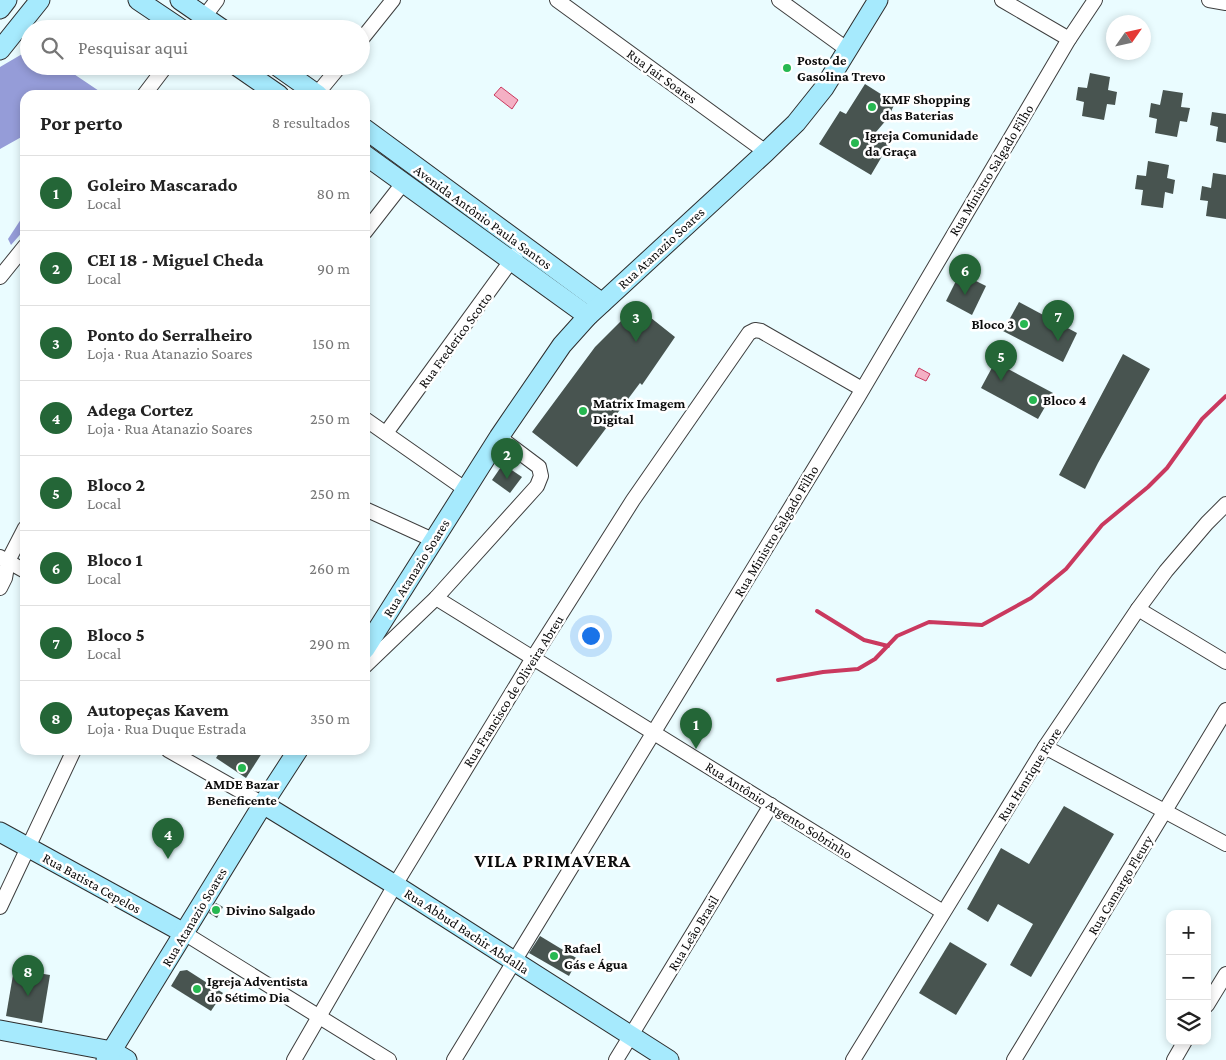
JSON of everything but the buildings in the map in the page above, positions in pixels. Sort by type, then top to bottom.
[{"type":"street","points":[[0,9],[7,0]]},
{"type":"street","points":[[24,20],[40,0]]},
{"type":"street","points":[[138,0],[168,20]]},
{"type":"street","points":[[180,0],[197,20]]},
{"type":"street","points":[[202,20],[217,0]]},
{"type":"street","points":[[370,29],[393,0]]},
{"type":"street","name":"Rua Jair Soares","points":[[557,0],[766,152]]},
{"type":"street","points":[[779,0],[848,50]]},
{"type":"street","name":"Rua Atanazio Soares","points":[[377,642],[433,540],[499,437],[562,345],[650,257],[796,123],[824,88],[878,0]]},
{"type":"street","points":[[1002,0],[1069,39]]},
{"type":"street","name":"Rua Ministro Salgado Filho","points":[[454,1060],[862,389],[1069,39],[1095,0]]},
{"type":"street","points":[[1209,0],[1226,3]]},
{"type":"street","points":[[0,50],[20,25]]},
{"type":"street","points":[[148,90],[159,75]]},
{"type":"street","points":[[250,75],[272,90]]},
{"type":"street","points":[[289,75],[310,90]]},
{"type":"street","points":[[321,90],[333,75]]},
{"type":"street","name":"Avenida Antônio Paula Santos","points":[[370,133],[517,253],[595,310]]},
{"type":"street","name":"Avenida Antônio Paula Santos","points":[[370,158],[517,253]]},
{"type":"street","points":[[370,226],[404,182]]},
{"type":"street","points":[[0,278],[20,252]]},
{"type":"street","name":"Rua Frederico Scotto","points":[[386,434],[517,253]]},
{"type":"street","name":"Rua Francisco de Oliveira Abreu","points":[[294,1060],[395,885],[533,658],[633,500],[749,333],[755,330],[761,331],[862,389]]},
{"type":"street","points":[[370,423],[465,489]]},
{"type":"street","points":[[370,656],[377,642],[436,598],[537,486],[541,476],[539,468],[499,437]]},
{"type":"street","name":"Rua Henrique Fiore","points":[[853,1060],[1045,747],[1138,609],[1166,571],[1226,504]]},
{"type":"street","points":[[370,511],[433,540]]},
{"type":"street","points":[[0,588],[5,578],[4,559],[20,535]]},
{"type":"street","points":[[4,559],[20,568]]},
{"type":"street","name":"Rua Antônio Argento Sobrinho","points":[[436,598],[943,912]]},
{"type":"street","points":[[1138,609],[1226,662]]},
{"type":"street","name":"Rua Camargo Fleury","points":[[1014,1060],[1226,710]]},
{"type":"street","points":[[1045,747],[1226,844]]},
{"type":"street","points":[[0,907],[72,755]]},
{"type":"street","points":[[177,755],[263,804]]},
{"type":"street","name":"Rua Atanazio Soares","points":[[115,1057],[184,933],[295,755]]},
{"type":"street","name":"Rua Abbud Bachir Abdalla","points":[[263,804],[395,885],[670,1060]]},
{"type":"street","name":"Rua Leão Brasil","points":[[616,1060],[771,805]]},
{"type":"street","name":"Rua Batista Cepelos","points":[[0,832],[184,933]]},
{"type":"street","points":[[184,933],[389,1060]]},
{"type":"street","points":[[1210,1000],[1226,974]]},
{"type":"street","points":[[0,1030],[115,1057]]},
{"type":"street","points":[[1174,1060],[1183,1045]]},
{"type":"shaded area","points":[[20,55],[20,75],[75,75],[98,90],[20,90],[20,138],[0,149],[0,67]]},
{"type":"shaded area","points":[[501,87],[518,100],[512,109],[494,95]]},
{"type":"shaded area","points":[[20,221],[20,235],[11,245],[8,239]]},
{"type":"shaded area","points":[[919,368],[930,374],[926,381],[915,376]]},
{"type":"waterway","points":[[778,680],[823,672],[858,669],[875,659],[897,636],[929,622],[982,625],[1031,598],[1066,569],[1102,525],[1148,487],[1167,468],[1202,419],[1226,396]]},
{"type":"waterway","points":[[817,611],[864,640],[888,646]]},
{"type":"place","name":"Posto de Gasolina Trevo","points":[[787,68]]},
{"type":"place","name":"KMF Shopping das Baterias","points":[[872,107]]},
{"type":"place","name":"Igreja Comunidade da Graça","points":[[855,143]]},
{"type":"place","name":"Bloco 1","points":[[965,295]]},
{"type":"place","name":"Bloco 3","points":[[1024,324]]},
{"type":"place","name":"Bloco 5","points":[[1058,341]]},
{"type":"place","name":"Ponto do Serralheiro","points":[[636,342]]},
{"type":"place","name":"Bloco 2","points":[[1001,381]]},
{"type":"place","name":"Bloco 4","points":[[1033,400]]},
{"type":"place","name":"Matrix Imagem Digital","points":[[583,411]]},
{"type":"place","name":"CEI 18 - Miguel Cheda","points":[[507,479]]},
{"type":"place","name":"Goleiro Mascarado","points":[[696,749]]},
{"type":"place","name":"AMDE Bazar Beneficente","points":[[242,768]]},
{"type":"place","name":"Adega Cortez","points":[[168,859]]},
{"type":"place","name":"Divino Salgado","points":[[216,910]]},
{"type":"place","name":"Rafael Gás e Água","points":[[554,956]]},
{"type":"place","name":"Igreja Adventista do Sétimo Dia","points":[[197,989]]},
{"type":"place","name":"Autopeças Kavem","points":[[28,996]]},
{"type":"district","name":"VILA PRIMAVERA","points":[[553,860]]}]
